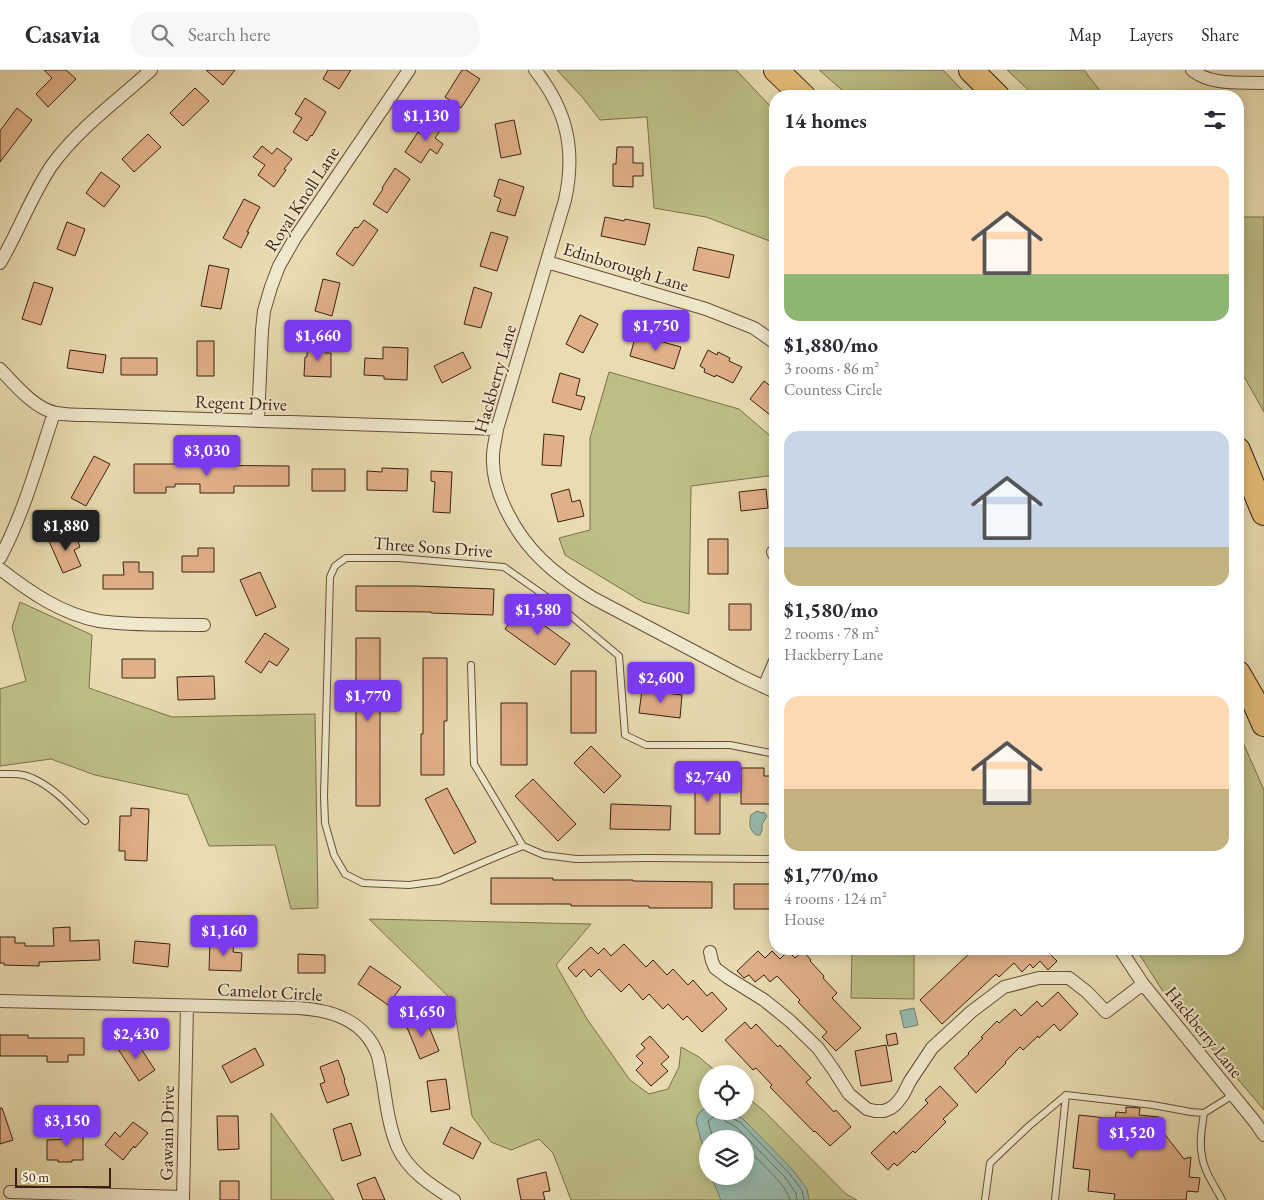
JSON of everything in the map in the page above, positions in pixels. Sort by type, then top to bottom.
[{"type":"highway","points":[[776,70],[797,90]]},
{"type":"highway","points":[[971,70],[991,90]]},
{"type":"highway","points":[[1244,465],[1264,513]]},
{"type":"highway","points":[[1244,683],[1264,724]]},
{"type":"street","points":[[0,263],[38,186],[53,164],[88,125],[150,70]]},
{"type":"street","name":"Royal Knoll Lane","points":[[258,421],[264,311],[279,266],[295,238],[409,70]]},
{"type":"street","name":"Hackberry Lane","points":[[535,70],[548,88],[559,109],[566,129],[570,152],[569,185],[497,429],[493,456],[494,476],[498,491],[512,521],[539,558],[572,585],[593,598],[769,689]]},
{"type":"street","points":[[1192,70],[1206,78],[1219,82],[1264,83]]},
{"type":"street","name":"Edinborough Lane","points":[[547,262],[706,309],[754,328],[769,339]]},
{"type":"street","name":"Regent Drive","points":[[0,369],[34,403],[54,413],[88,416],[497,429]]},
{"type":"street","points":[[0,558],[10,540],[19,516],[54,413]]},
{"type":"street","points":[[0,569],[30,592],[50,603],[98,620],[128,623],[204,625]]},
{"type":"street","points":[[710,952],[716,968],[764,1000],[790,1021],[818,1048],[849,1094],[867,1108],[875,1111],[884,1111],[896,1104],[932,1048],[971,1012],[1004,987],[1039,978],[1069,978],[1106,1012],[1143,984]]},
{"type":"street","name":"Hackberry Lane","points":[[1124,955],[1143,984],[1264,1136]]},
{"type":"street","name":"Camelot Circle","points":[[0,1001],[313,1009],[343,1017],[363,1032],[377,1054],[388,1114],[398,1147],[415,1172],[454,1200]]},
{"type":"street","name":"Gawain Drive","points":[[183,1198],[187,1006]]},
{"type":"street","points":[[10,1192],[183,1198]]},
{"type":"lane","name":"Three Sons Drive","points":[[523,846],[439,881],[409,884],[363,884],[345,874],[334,855],[325,823],[324,796],[330,577],[335,566],[346,558],[398,558],[504,567],[558,605],[619,656],[625,735],[646,745],[730,745],[769,753]]},
{"type":"lane","points":[[471,664],[474,764],[523,846],[544,856],[576,859],[769,859]]},
{"type":"lane","points":[[0,774],[18,774],[31,777],[54,790],[85,821]]},
{"type":"lane","points":[[985,1200],[990,1163],[1029,1126],[1066,1095],[1204,1113],[1233,1095]]},
{"type":"lane","points":[[1055,1200],[1066,1095]]},
{"type":"lane","points":[[1204,1113],[1202,1158],[1205,1168],[1222,1200]]},
{"type":"green space","points":[[557,70],[736,70],[769,105],[769,241],[706,217],[654,208],[647,117],[600,120]]},
{"type":"green space","points":[[819,70],[943,70],[962,90],[842,90]]},
{"type":"green space","points":[[1007,70],[1084,70],[1099,90],[1029,90]]},
{"type":"green space","points":[[1244,217],[1264,217],[1264,412],[1244,377]]},
{"type":"green space","points":[[609,372],[739,409],[769,435],[769,476],[691,486],[689,614],[643,602],[565,555],[559,538],[590,530],[590,438]]},
{"type":"green space","points":[[20,602],[92,635],[89,688],[172,717],[315,714],[318,908],[291,909],[275,845],[209,846],[188,795],[95,775],[51,759],[0,766],[0,689],[26,681],[12,627]]},
{"type":"green space","points":[[1244,745],[1264,790],[1264,1110],[1162,990],[1140,955],[1244,955]]},
{"type":"green space","points":[[369,919],[591,924],[556,965],[587,1019],[630,1080],[649,1094],[668,1089],[679,1067],[681,1047],[699,1057],[708,1065],[699,1065],[699,1120],[754,1120],[754,1103],[846,1194],[857,1200],[571,1200],[553,1153],[539,1139],[511,1150],[491,1142],[472,1116],[453,1001]]},
{"type":"green space","points":[[852,955],[914,955],[914,999],[851,998]]},
{"type":"green space","points":[[271,1113],[334,1200],[271,1200]]},
{"type":"water","points":[[757,811],[764,812],[767,816],[762,824],[760,835],[756,835],[750,826],[751,815]]},
{"type":"water","points":[[914,1008],[918,1025],[904,1028],[900,1011]]},
{"type":"water","points":[[698,1114],[699,1120],[744,1120],[754,1130],[699,1130],[699,1132],[696,1121]]},
{"type":"water","points":[[754,1130],[792,1169],[807,1189],[809,1200],[721,1200],[715,1185],[754,1185]]},
{"type":"building","points":[[44,70],[66,70],[76,79],[48,107],[36,94],[52,78]]},
{"type":"building","points":[[206,70],[235,70],[223,85]]},
{"type":"building","points":[[328,70],[351,70],[339,89],[323,79]]},
{"type":"building","points":[[462,70],[466,70],[480,79],[461,108],[445,97]]},
{"type":"building","points":[[195,88],[209,101],[183,126],[170,113]]},
{"type":"building","points":[[305,98],[326,112],[307,141],[293,132],[302,118],[295,114]]},
{"type":"building","points":[[17,108],[32,120],[0,162],[0,131]]},
{"type":"building","points":[[431,119],[443,127],[435,138],[443,144],[437,154],[430,149],[421,163],[405,152],[418,132],[420,134]]},
{"type":"building","points":[[514,120],[521,154],[501,158],[495,124]]},
{"type":"building","points":[[148,134],[161,147],[134,172],[122,159]]},
{"type":"building","points":[[262,146],[272,154],[277,148],[292,159],[274,187],[258,175],[265,165],[253,157]]},
{"type":"building","points":[[617,147],[633,147],[633,163],[643,163],[643,176],[633,176],[633,187],[613,186],[613,164],[616,164]]},
{"type":"building","points":[[395,168],[410,179],[387,213],[373,204]]},
{"type":"building","points":[[101,172],[120,186],[104,207],[86,193]]},
{"type":"building","points":[[499,179],[524,187],[515,216],[497,211],[501,199],[494,196]]},
{"type":"building","points":[[244,199],[260,207],[241,248],[223,238]]},
{"type":"building","points":[[605,217],[650,224],[645,245],[601,236]]},
{"type":"building","points":[[364,220],[378,230],[353,266],[336,254],[355,227],[358,228]]},
{"type":"building","points":[[67,222],[85,229],[75,256],[57,249]]},
{"type":"building","points":[[491,232],[508,237],[497,271],[480,266]]},
{"type":"building","points":[[698,247],[734,255],[729,278],[693,270]]},
{"type":"building","points":[[209,265],[229,269],[221,309],[201,306]]},
{"type":"building","points":[[323,279],[340,283],[332,316],[315,311]]},
{"type":"building","points":[[34,282],[53,288],[41,325],[22,319]]},
{"type":"building","points":[[474,287],[492,293],[481,328],[464,324]]},
{"type":"building","points":[[580,315],[598,324],[583,353],[566,344]]},
{"type":"building","points":[[635,338],[647,341],[648,338],[681,347],[674,369],[630,356]]},
{"type":"building","points":[[197,341],[214,341],[214,376],[197,376]]},
{"type":"building","points":[[307,344],[325,345],[325,353],[331,353],[331,377],[304,376]]},
{"type":"building","points":[[383,347],[408,348],[407,380],[384,379],[384,376],[364,375],[365,358],[383,359]]},
{"type":"building","points":[[70,350],[106,355],[103,373],[67,368]]},
{"type":"building","points":[[708,350],[717,355],[718,352],[730,358],[729,361],[742,367],[733,383],[704,372],[705,369],[700,366]]},
{"type":"building","points":[[463,352],[471,368],[442,383],[434,366]]},
{"type":"building","points":[[121,358],[157,358],[157,375],[121,375]]},
{"type":"building","points":[[560,373],[580,379],[576,395],[585,397],[581,410],[552,402]]},
{"type":"building","points":[[764,381],[769,385],[769,414],[750,399]]},
{"type":"building","points":[[544,434],[564,436],[561,466],[542,465]]},
{"type":"building","points":[[94,456],[110,464],[86,506],[71,498]]},
{"type":"building","points":[[134,464],[289,466],[289,486],[234,486],[234,493],[200,493],[200,484],[175,484],[175,487],[166,487],[166,493],[134,493]]},
{"type":"building","points":[[382,468],[408,469],[407,491],[367,490],[367,471],[382,472]]},
{"type":"building","points":[[312,469],[345,469],[345,491],[312,491]]},
{"type":"building","points":[[431,471],[452,472],[450,513],[433,512],[435,482],[431,481]]},
{"type":"building","points":[[569,489],[572,502],[580,500],[584,516],[558,522],[551,494]]},
{"type":"building","points":[[766,489],[768,508],[741,511],[739,492]]},
{"type":"building","points":[[67,533],[70,540],[76,537],[80,547],[74,550],[81,566],[63,573],[49,541]]},
{"type":"building","points":[[708,539],[728,539],[728,574],[708,574]]},
{"type":"building","points":[[198,548],[214,548],[214,572],[182,572],[182,556],[198,556]]},
{"type":"building","points":[[123,562],[139,562],[139,572],[153,572],[153,589],[103,589],[103,575],[124,575]]},
{"type":"building","points":[[260,572],[276,607],[256,616],[240,580]]},
{"type":"building","points":[[356,586],[494,589],[493,615],[356,611]]},
{"type":"building","points":[[729,604],[751,604],[751,630],[729,630]]},
{"type":"building","points":[[520,608],[570,644],[555,665],[505,629]]},
{"type":"building","points":[[265,633],[289,649],[277,666],[269,661],[261,673],[245,662]]},
{"type":"building","points":[[356,638],[380,638],[380,806],[356,806]]},
{"type":"building","points":[[423,658],[447,658],[447,721],[444,721],[444,775],[421,775]]},
{"type":"building","points":[[122,659],[155,659],[155,678],[122,678]]},
{"type":"building","points":[[571,671],[596,671],[596,733],[571,733]]},
{"type":"building","points":[[214,676],[215,699],[178,700],[177,677]]},
{"type":"building","points":[[642,690],[682,695],[680,718],[639,713]]},
{"type":"building","points":[[501,703],[527,703],[527,765],[501,765]]},
{"type":"building","points":[[591,746],[621,776],[604,793],[574,763]]},
{"type":"building","points":[[741,768],[764,768],[764,776],[769,776],[769,804],[741,804]]},
{"type":"building","points":[[695,772],[720,772],[720,834],[695,834]]},
{"type":"building","points":[[533,779],[576,824],[558,841],[515,796]]},
{"type":"building","points":[[447,788],[476,842],[454,854],[425,799]]},
{"type":"building","points":[[611,804],[671,806],[670,830],[610,829]]},
{"type":"building","points":[[131,808],[149,809],[147,861],[125,860],[125,851],[119,851],[120,816],[131,816]]},
{"type":"building","points":[[491,878],[712,882],[712,908],[491,904]]},
{"type":"building","points":[[734,884],[769,884],[769,909],[734,909]]},
{"type":"building","points":[[70,927],[70,941],[99,940],[100,960],[39,962],[39,966],[4,965],[4,963],[0,963],[0,937],[15,937],[15,943],[25,943],[25,946],[54,946],[53,928]]},
{"type":"building","points":[[210,940],[234,941],[233,952],[242,953],[241,971],[209,970]]},
{"type":"building","points":[[135,941],[170,944],[168,967],[133,963]]},
{"type":"building","points":[[624,944],[646,967],[653,960],[667,975],[673,969],[688,985],[693,980],[707,996],[712,992],[727,1009],[702,1032],[687,1016],[683,1020],[668,1004],[663,1009],[649,994],[643,1000],[629,984],[621,992],[599,969],[591,977],[584,969],[576,977],[568,968],[591,947],[598,954],[604,948],[611,956]]},
{"type":"building","points":[[758,951],[765,958],[769,954],[776,955],[780,959],[784,955],[792,955],[795,958],[798,955],[807,955],[824,976],[823,978],[837,993],[832,998],[861,1028],[836,1051],[822,1037],[827,1032],[798,1002],[800,1000],[777,976],[770,982],[764,975],[755,982],[749,975],[744,978],[737,971]]},
{"type":"building","points":[[298,954],[325,955],[325,973],[298,973]]},
{"type":"building","points":[[968,955],[1051,955],[1057,961],[1048,970],[1040,961],[1033,968],[1030,964],[1022,972],[1014,963],[999,977],[996,974],[942,1024],[920,1000]]},
{"type":"building","points":[[370,966],[401,987],[388,1005],[358,984]]},
{"type":"building","points":[[1058,992],[1078,1014],[1060,1031],[1054,1024],[1023,1050],[1020,1047],[976,1093],[954,1068],[969,1054],[983,1038],[981,1037],[997,1021],[999,1023],[1015,1009],[1021,1016],[1037,1001],[1042,1007]]},
{"type":"building","points":[[425,1017],[439,1051],[420,1059],[406,1025]]},
{"type":"building","points":[[745,1022],[751,1029],[756,1024],[778,1047],[780,1045],[811,1078],[806,1082],[851,1127],[830,1146],[770,1087],[772,1085],[756,1068],[754,1069],[754,1065],[748,1065],[725,1040]]},
{"type":"building","points":[[896,1033],[898,1044],[888,1046],[886,1035]]},
{"type":"building","points":[[0,1035],[28,1035],[28,1038],[84,1038],[84,1055],[68,1055],[68,1062],[47,1062],[47,1056],[0,1056]]},
{"type":"building","points":[[650,1036],[669,1057],[661,1064],[668,1071],[651,1086],[636,1070],[643,1063],[636,1056],[645,1048],[641,1044]]},
{"type":"building","points":[[125,1041],[128,1045],[136,1041],[155,1070],[139,1081],[116,1046]]},
{"type":"building","points":[[886,1045],[892,1081],[861,1086],[855,1051]]},
{"type":"building","points":[[255,1048],[264,1065],[231,1083],[222,1066]]},
{"type":"building","points":[[338,1060],[349,1095],[327,1103],[320,1084],[325,1082],[320,1067]]},
{"type":"building","points":[[446,1079],[450,1109],[431,1112],[427,1081]]},
{"type":"building","points":[[940,1086],[958,1105],[943,1119],[946,1122],[915,1153],[913,1151],[897,1166],[894,1163],[888,1170],[871,1153],[894,1131],[896,1134],[928,1103],[925,1100]]},
{"type":"building","points":[[1126,1107],[1140,1108],[1139,1115],[1159,1117],[1155,1122],[1184,1159],[1191,1157],[1189,1177],[1200,1178],[1198,1192],[1187,1191],[1186,1200],[1114,1200],[1115,1194],[1088,1191],[1090,1170],[1073,1168],[1079,1115],[1115,1119],[1116,1112],[1126,1113]]},
{"type":"building","points":[[0,1108],[2,1108],[13,1140],[0,1144]]},
{"type":"building","points":[[217,1116],[238,1116],[239,1149],[218,1150]]},
{"type":"building","points":[[133,1122],[148,1133],[123,1160],[105,1145],[115,1132],[120,1137]]},
{"type":"building","points":[[351,1123],[361,1155],[342,1161],[333,1129]]},
{"type":"building","points":[[68,1126],[83,1126],[83,1160],[58,1162],[58,1160],[47,1160],[47,1140],[68,1139]]},
{"type":"building","points":[[451,1127],[481,1143],[473,1159],[443,1144]]},
{"type":"building","points":[[546,1172],[550,1191],[543,1192],[545,1200],[521,1200],[517,1179]]},
{"type":"building","points":[[375,1177],[385,1200],[363,1200],[357,1184]]},
{"type":"building","points":[[220,1181],[239,1181],[239,1200],[220,1200]]}]
